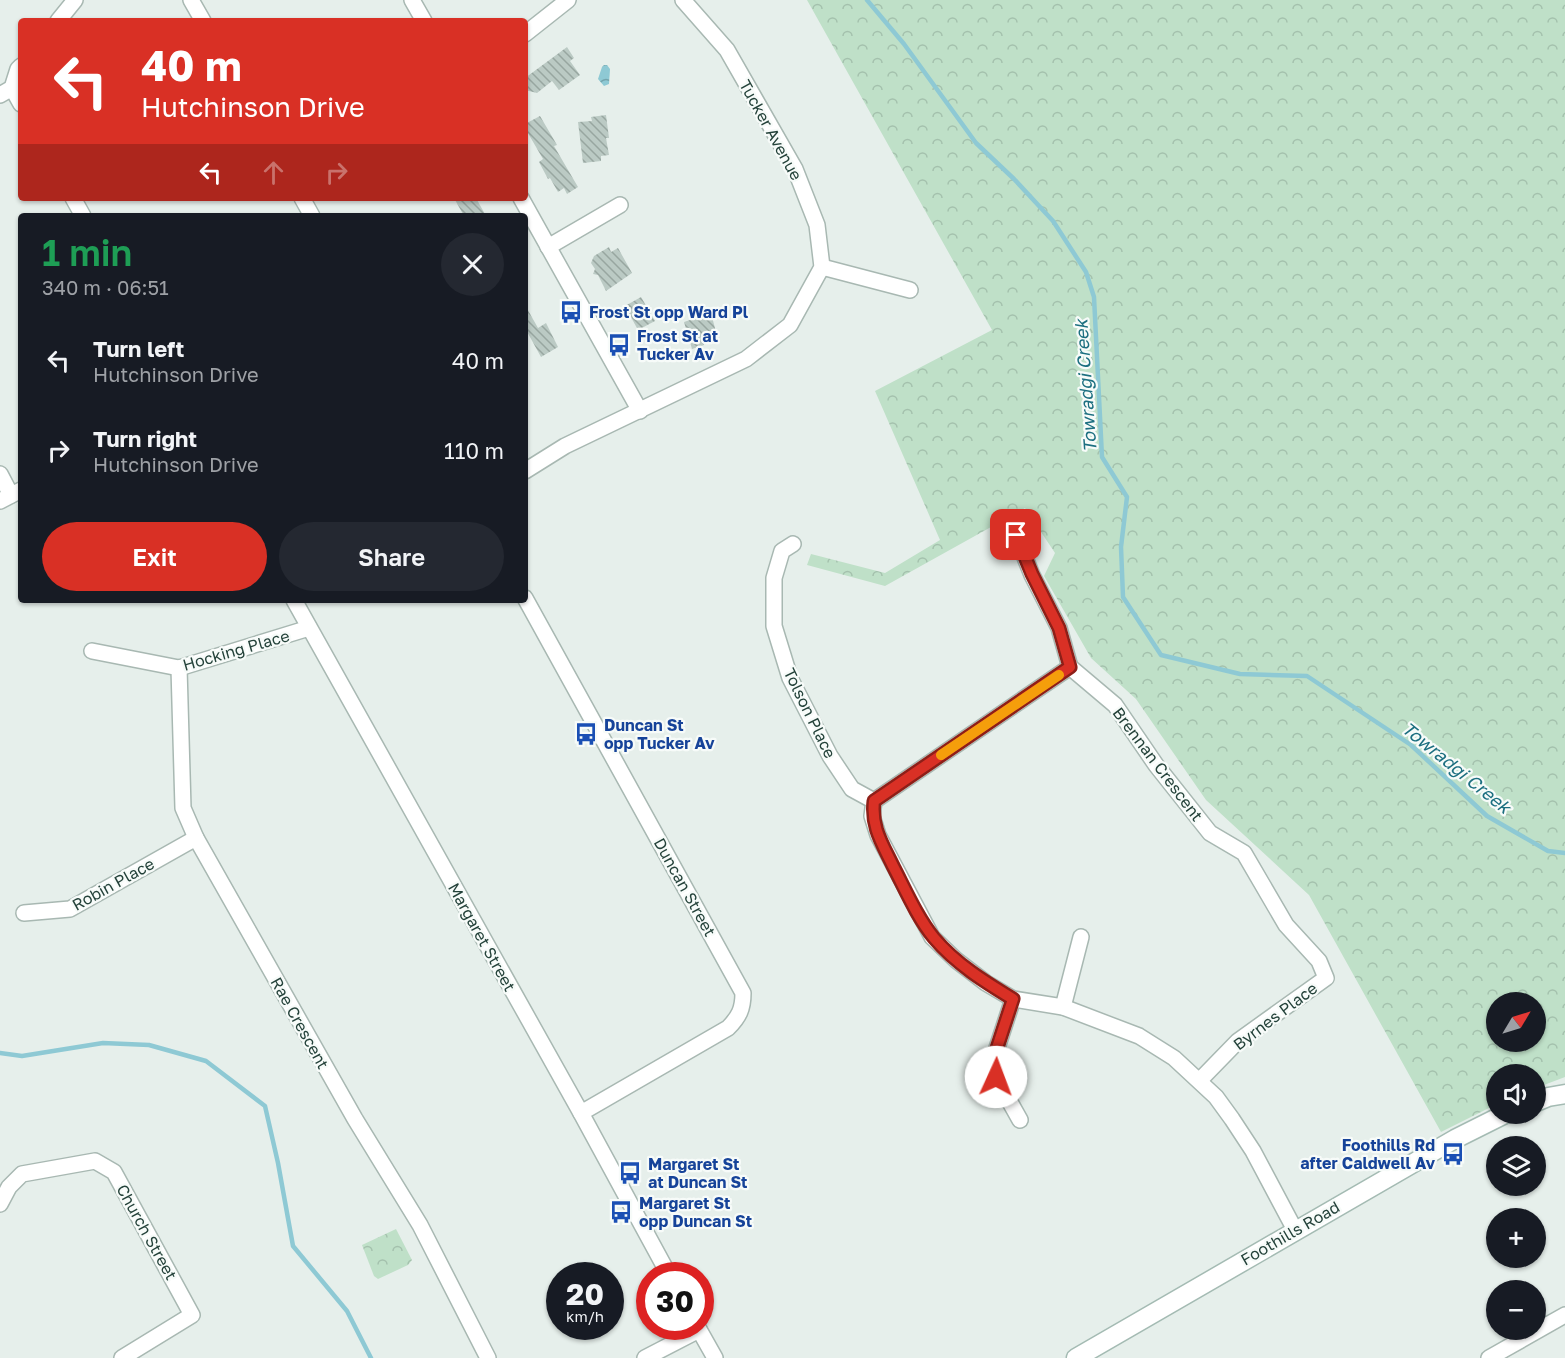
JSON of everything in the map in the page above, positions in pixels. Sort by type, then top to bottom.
[{"type":"main road","points":[[1546,1098],[1565,1094]]},
{"type":"main road","name":"Foothills Road","points":[[1076,1358],[1295,1230],[1486,1124]]},
{"type":"street","points":[[60,18],[75,0]]},
{"type":"street","points":[[191,0],[201,18]]},
{"type":"street","points":[[412,0],[422,18]]},
{"type":"street","points":[[528,32],[568,0]]},
{"type":"street","name":"Tucker Avenue","points":[[682,0],[727,50],[795,169],[817,225],[822,267]]},
{"type":"street","points":[[18,69],[6,91],[18,101]]},
{"type":"street","points":[[523,201],[640,411]]},
{"type":"street","points":[[548,247],[620,205]]},
{"type":"street","points":[[528,469],[565,446],[746,359],[790,325],[822,267],[910,290]]},
{"type":"street","points":[[0,474],[11,495]]},
{"type":"street","points":[[1016,535],[1032,574],[1059,628],[1070,667],[874,801],[872,816],[878,835],[913,904],[933,937],[956,960],[986,983],[1013,999],[1063,1007],[1139,1035],[1174,1058],[1200,1080],[1216,1097],[1253,1151],[1295,1230]]},
{"type":"street","name":"Tolson Place","points":[[793,544],[782,551],[774,578],[774,626],[790,678],[830,756],[852,789],[874,801]]},
{"type":"street","name":"Duncan Street","points":[[528,602],[743,993],[743,1005],[739,1017],[728,1028],[581,1113]]},
{"type":"street","name":"Margaret Street","points":[[296,603],[662,1262]]},
{"type":"street","name":"Hocking Place","points":[[92,651],[179,668],[309,628]]},
{"type":"street","name":"Brennan Crescent","points":[[1070,667],[1115,705],[1156,765],[1210,833],[1244,854],[1286,925],[1319,961],[1326,978]]},
{"type":"street","name":"Rae Crescent","points":[[179,668],[183,808],[196,838],[355,1119],[420,1225],[488,1358]]},
{"type":"street","name":"Robin Place","points":[[24,913],[70,909],[196,838]]},
{"type":"street","points":[[1063,1007],[1081,937]]},
{"type":"street","name":"Byrnes Place","points":[[1200,1080],[1238,1041],[1326,978]]},
{"type":"street","points":[[1013,999],[995,1054],[996,1077],[1020,1120]]},
{"type":"street","name":"Church Street","points":[[0,1204],[4,1184],[22,1174],[95,1161],[114,1172],[192,1315],[122,1358]]},
{"type":"street","points":[[1491,1357],[1565,1315]]},
{"type":"street","points":[[645,1358],[677,1340]]},
{"type":"street","points":[[705,1340],[715,1358]]},
{"type":"green space","points":[[807,0],[1565,0],[1565,1077],[1546,1084],[1546,1064],[1486,1064],[1486,1110],[1441,1132],[1309,895],[1206,800],[1136,699],[1091,658],[1044,576],[1055,553],[1025,508],[885,586],[807,565],[811,554],[885,573],[940,540],[875,391],[992,330]]},
{"type":"green space","points":[[396,1229],[412,1260],[408,1265],[378,1279],[374,1276],[362,1245]]},
{"type":"water","points":[[604,65],[610,69],[609,84],[604,86],[598,79]]},
{"type":"building","points":[[567,47],[574,58],[570,61],[580,75],[559,90],[552,81],[537,93],[528,91],[528,76]]},
{"type":"building","points":[[606,115],[609,155],[601,156],[601,161],[583,163],[578,122],[592,121],[591,117]]},
{"type":"building","points":[[540,116],[557,145],[554,146],[578,187],[567,194],[564,188],[558,192],[539,162],[543,159],[528,133],[528,122]]},
{"type":"building","points":[[456,201],[478,201],[484,213],[462,213]]},
{"type":"building","points":[[609,247],[611,252],[618,248],[632,273],[606,291],[598,275],[593,274],[595,269],[591,263],[594,256]]},
{"type":"building","points":[[641,297],[655,321],[638,330],[625,306]]},
{"type":"building","points":[[528,310],[538,328],[546,323],[558,347],[541,357],[528,333]]},
{"type":"building","points":[[711,313],[716,332],[701,337],[704,345],[692,349],[684,322]]},
{"type":"waterway","name":"Towradgi Creek","points":[[867,0],[904,44],[976,143],[1053,221],[1086,272],[1094,297],[1102,457],[1127,497],[1121,547],[1123,597],[1161,655],[1240,674],[1307,676],[1411,745],[1487,816],[1548,851],[1565,853]]},
{"type":"waterway","points":[[0,1053],[22,1056],[103,1043],[149,1045],[206,1061],[265,1106],[293,1246],[347,1311],[371,1358]]},
{"type":"slow traffic","points":[[941,755],[1059,675]]},
{"type":"place","name":"Frost St opp Ward Pl","points":[[571,312]]},
{"type":"place","name":"Frost St at Tucker Av","points":[[619,345]]},
{"type":"place","name":"Duncan St opp Tucker Av","points":[[586,734]]},
{"type":"place","name":"Foothills Rd after Caldwell Av","points":[[1453,1154]]},
{"type":"place","name":"Margaret St at Duncan St","points":[[630,1173]]},
{"type":"place","name":"Margaret St opp Duncan St","points":[[621,1212]]},
{"type":"route","points":[[996,1077],[995,1054],[1013,999],[986,983],[956,960],[933,937],[913,904],[878,835],[872,816],[874,801],[1070,667],[1059,628],[1032,574],[1016,535]]}]
